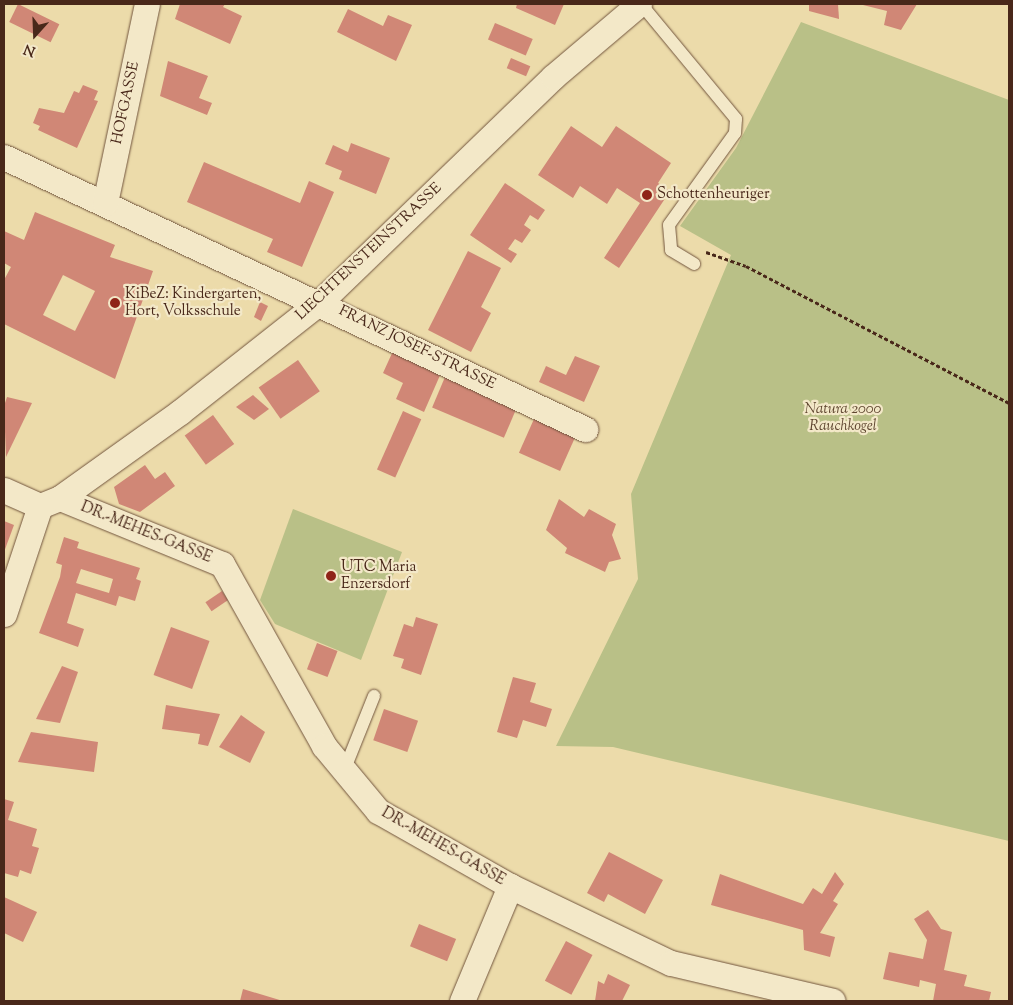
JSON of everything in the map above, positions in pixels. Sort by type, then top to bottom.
[{"type":"street","name":"HOFGASSE","points":[[105,203],[147,4]]},
{"type":"street","name":"LIECHTENSTEINSTRASSE","points":[[50,502],[180,412],[320,302],[553,77],[640,4]]},
{"type":"street","name":"FRANZ JOSEF-STRASSE","points":[[4,156],[320,302],[585,429]]},
{"type":"street","points":[[4,490],[50,502],[4,614]]},
{"type":"street","name":"DR.-MEHES-GASSE","points":[[50,502],[222,564],[324,746],[378,811],[510,886],[671,963],[833,1001]]},
{"type":"street","points":[[462,1001],[510,886]]},
{"type":"lane","points":[[640,4],[736,119],[735,133],[669,225],[671,250],[694,264]]},
{"type":"lane","points":[[344,771],[374,696]]},
{"type":"path","points":[[694,264],[706,251],[746,266],[1009,404]]},
{"type":"green space","name":"Natura 2000 Rauchkogel","points":[[801,22],[1009,100],[1009,841],[613,747],[556,746],[638,579],[631,494],[731,255],[680,226],[736,148]]},
{"type":"green space","name":"UTC Maria Enzersdorf","points":[[293,509],[402,552],[361,660],[275,624],[260,600]]},
{"type":"building","points":[[18,4],[59,24],[51,42],[9,22]]},
{"type":"building","points":[[180,4],[225,4],[223,7],[242,16],[230,44],[175,19]]},
{"type":"building","points":[[517,4],[564,4],[555,25],[516,8]]},
{"type":"building","points":[[809,4],[838,4],[839,19],[809,11]]},
{"type":"building","points":[[859,4],[917,4],[901,30],[884,25],[887,11]]},
{"type":"building","points":[[348,9],[383,26],[388,15],[412,25],[396,61],[337,32]]},
{"type":"building","points":[[495,23],[533,39],[526,56],[488,40]]},
{"type":"building","points":[[511,58],[530,66],[526,76],[507,68]]},
{"type":"building","points":[[168,61],[208,76],[199,98],[212,103],[207,115],[160,96]]},
{"type":"building","points":[[83,85],[98,91],[94,100],[98,101],[77,148],[38,130],[40,126],[33,123],[39,108],[64,113],[74,91],[79,93]]},
{"type":"building","name":"Schottenheuriger","points":[[571,126],[602,147],[616,126],[671,163],[658,183],[670,191],[619,268],[604,258],[640,203],[617,188],[607,204],[580,186],[573,198],[538,175]]},
{"type":"building","points":[[351,143],[390,158],[376,194],[339,179],[342,171],[325,164],[333,145],[348,152]]},
{"type":"building","points":[[204,162],[300,203],[309,181],[334,192],[302,267],[267,252],[273,239],[187,202]]},
{"type":"building","points":[[505,183],[545,210],[538,220],[530,215],[524,225],[531,230],[522,243],[515,239],[508,249],[517,254],[511,263],[470,235]]},
{"type":"building","name":"KiBeZ: Kindergarten, Hort, Volksschule","points":[[35,212],[115,245],[110,257],[153,271],[115,379],[4,324],[4,280],[11,267],[4,263],[4,231],[24,240]],"holes":[[[63,275],[95,291],[75,331],[43,315]]]},
{"type":"building","points":[[468,251],[501,268],[481,307],[491,313],[471,352],[428,330]]},
{"type":"building","points":[[260,302],[268,306],[261,321],[254,317]]},
{"type":"building","points":[[393,351],[441,373],[424,412],[396,399],[403,383],[383,373]]},
{"type":"building","points":[[575,356],[600,366],[584,402],[539,382],[546,366],[566,375]]},
{"type":"building","points":[[298,360],[320,391],[280,419],[259,388]]},
{"type":"building","points":[[445,377],[517,407],[504,438],[432,407]]},
{"type":"building","points":[[253,395],[269,409],[254,420],[236,407]]},
{"type":"building","points":[[7,397],[32,403],[6,457],[4,406]]},
{"type":"building","points":[[403,411],[421,419],[395,478],[377,469]]},
{"type":"building","points":[[213,415],[234,444],[206,465],[185,436]]},
{"type":"building","points":[[534,419],[575,437],[560,471],[519,453]]},
{"type":"building","points":[[145,465],[155,479],[165,472],[175,486],[140,512],[119,504],[114,487]]},
{"type":"building","points":[[559,499],[584,517],[589,509],[616,524],[612,535],[621,559],[609,562],[605,572],[565,553],[567,548],[546,530]]},
{"type":"building","points":[[4,521],[14,525],[4,552]]},
{"type":"building","points":[[64,537],[79,542],[77,548],[140,568],[136,579],[141,581],[135,601],[119,596],[116,606],[76,593],[67,623],[84,629],[78,647],[39,633],[60,577],[62,565],[56,563]],"holes":[[[81,569],[113,579],[109,593],[76,583]]]},
{"type":"building","points":[[222,591],[228,600],[212,611],[205,602]]},
{"type":"building","points":[[416,617],[438,624],[421,675],[401,668],[404,659],[393,656],[404,624],[413,627]]},
{"type":"building","points":[[171,627],[210,641],[192,689],[154,675]]},
{"type":"building","points":[[317,643],[338,651],[328,677],[307,669]]},
{"type":"building","points":[[62,666],[78,672],[60,723],[36,719]]},
{"type":"building","points":[[513,677],[536,683],[530,702],[552,709],[546,727],[523,720],[517,738],[497,732]]},
{"type":"building","points":[[166,705],[220,714],[208,746],[198,744],[200,734],[162,729]]},
{"type":"building","points":[[384,709],[418,721],[407,752],[373,740]]},
{"type":"building","points":[[241,715],[265,732],[250,763],[219,747]]},
{"type":"building","points":[[31,732],[98,742],[94,772],[18,762]]},
{"type":"building","points":[[4,799],[14,802],[8,820],[37,829],[32,846],[39,848],[31,874],[20,870],[18,877],[4,873]]},
{"type":"building","points":[[609,852],[663,880],[645,914],[608,894],[604,902],[587,893]]},
{"type":"building","points":[[835,872],[844,884],[833,901],[838,904],[820,933],[835,937],[830,957],[804,950],[803,930],[711,905],[720,874],[803,904],[813,888],[822,894]]},
{"type":"building","points":[[4,897],[37,912],[23,942],[4,933]]},
{"type":"building","points":[[928,910],[941,929],[952,932],[944,970],[967,975],[964,986],[991,992],[989,1001],[933,1001],[936,984],[920,980],[919,987],[883,979],[889,952],[923,959],[927,940],[914,919]]},
{"type":"building","points":[[419,924],[456,939],[447,961],[410,946]]},
{"type":"building","points":[[566,941],[592,955],[571,995],[545,981]]},
{"type":"building","points":[[608,974],[630,985],[622,1001],[595,1001],[598,981],[604,984]]},
{"type":"building","points":[[243,989],[283,1001],[240,1001]]},
{"type":"place","name":"Schottenheuriger","points":[[647,195]]},
{"type":"place","name":"KiBeZ: Kindergarten, Hort, Volksschule","points":[[115,303]]},
{"type":"place","name":"UTC Maria Enzersdorf","points":[[331,576]]}]
